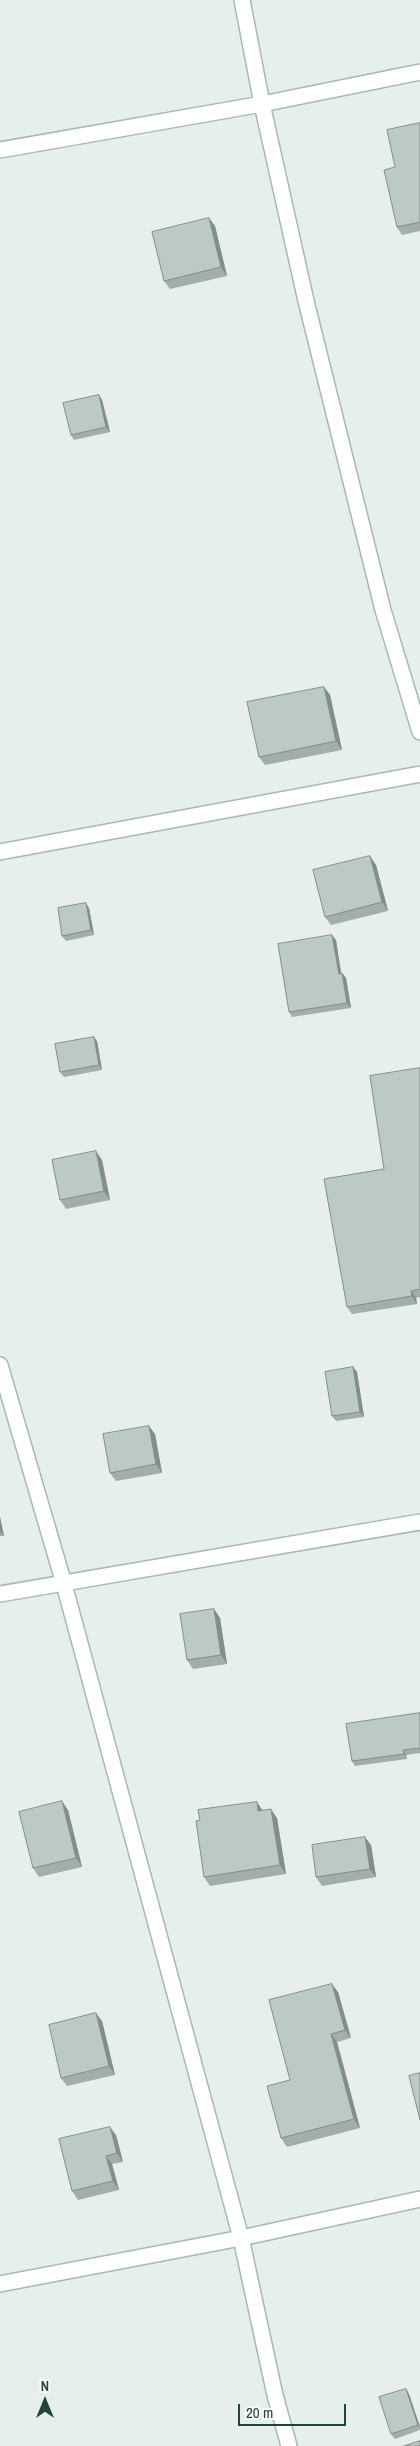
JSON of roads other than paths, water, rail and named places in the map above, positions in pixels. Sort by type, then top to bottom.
[{"type":"street","points":[[242,0],[262,104],[306,300],[380,600],[420,732]]},
{"type":"street","points":[[0,150],[262,104],[420,72]]},
{"type":"street","points":[[0,852],[420,774]]},
{"type":"street","points":[[0,1364],[64,1584],[241,2238],[275,2395],[289,2446]]},
{"type":"street","points":[[0,1594],[420,1522]]},
{"type":"street","points":[[0,2284],[241,2238],[420,2199]]}]
